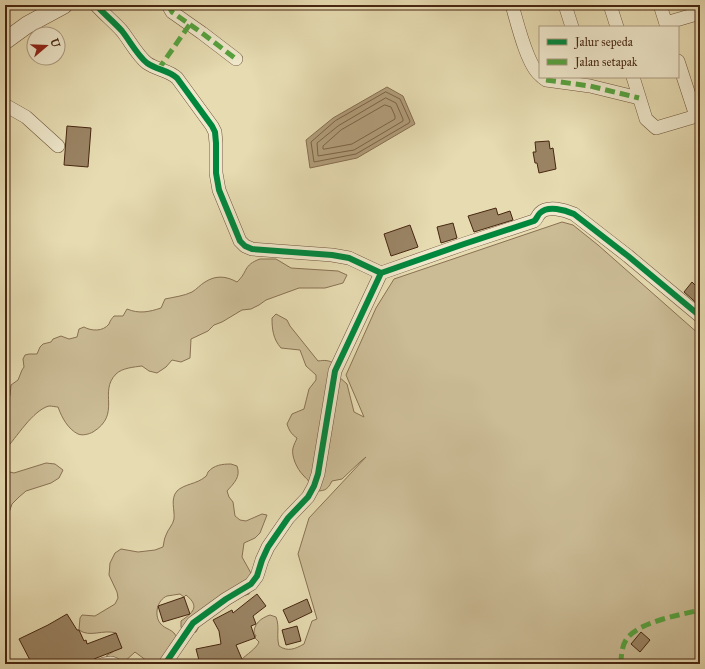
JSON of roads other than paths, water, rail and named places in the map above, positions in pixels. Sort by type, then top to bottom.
[{"type":"street","points":[[5,41],[27,25],[64,5]]},
{"type":"street","points":[[96,5],[120,29],[146,62],[158,70],[171,73],[177,78],[212,126],[216,143],[216,173],[219,190],[240,241],[245,246],[252,249],[332,255],[349,258],[381,273],[534,221],[544,210],[565,210],[574,214],[628,256],[700,316]]},
{"type":"street","points":[[168,5],[172,12],[236,59]]},
{"type":"street","points":[[512,5],[529,60],[539,74]]},
{"type":"street","points":[[565,5],[572,26]]},
{"type":"street","points":[[610,5],[617,26]]},
{"type":"street","points":[[660,5],[666,25],[700,13]]},
{"type":"street","points":[[632,78],[646,119],[656,128],[698,116],[679,64]]},
{"type":"street","points":[[544,78],[546,80],[589,81],[639,98]]},
{"type":"street","points":[[5,105],[26,117],[58,146]]},
{"type":"street","points":[[165,664],[193,623],[226,599],[251,584],[257,576],[268,547],[278,531],[308,497],[318,474],[335,371],[381,273]]},
{"type":"street","points":[[104,664],[114,664]]},
{"type":"water","points":[[387,87],[403,96],[415,124],[357,158],[310,168],[306,140],[333,118]]}]
